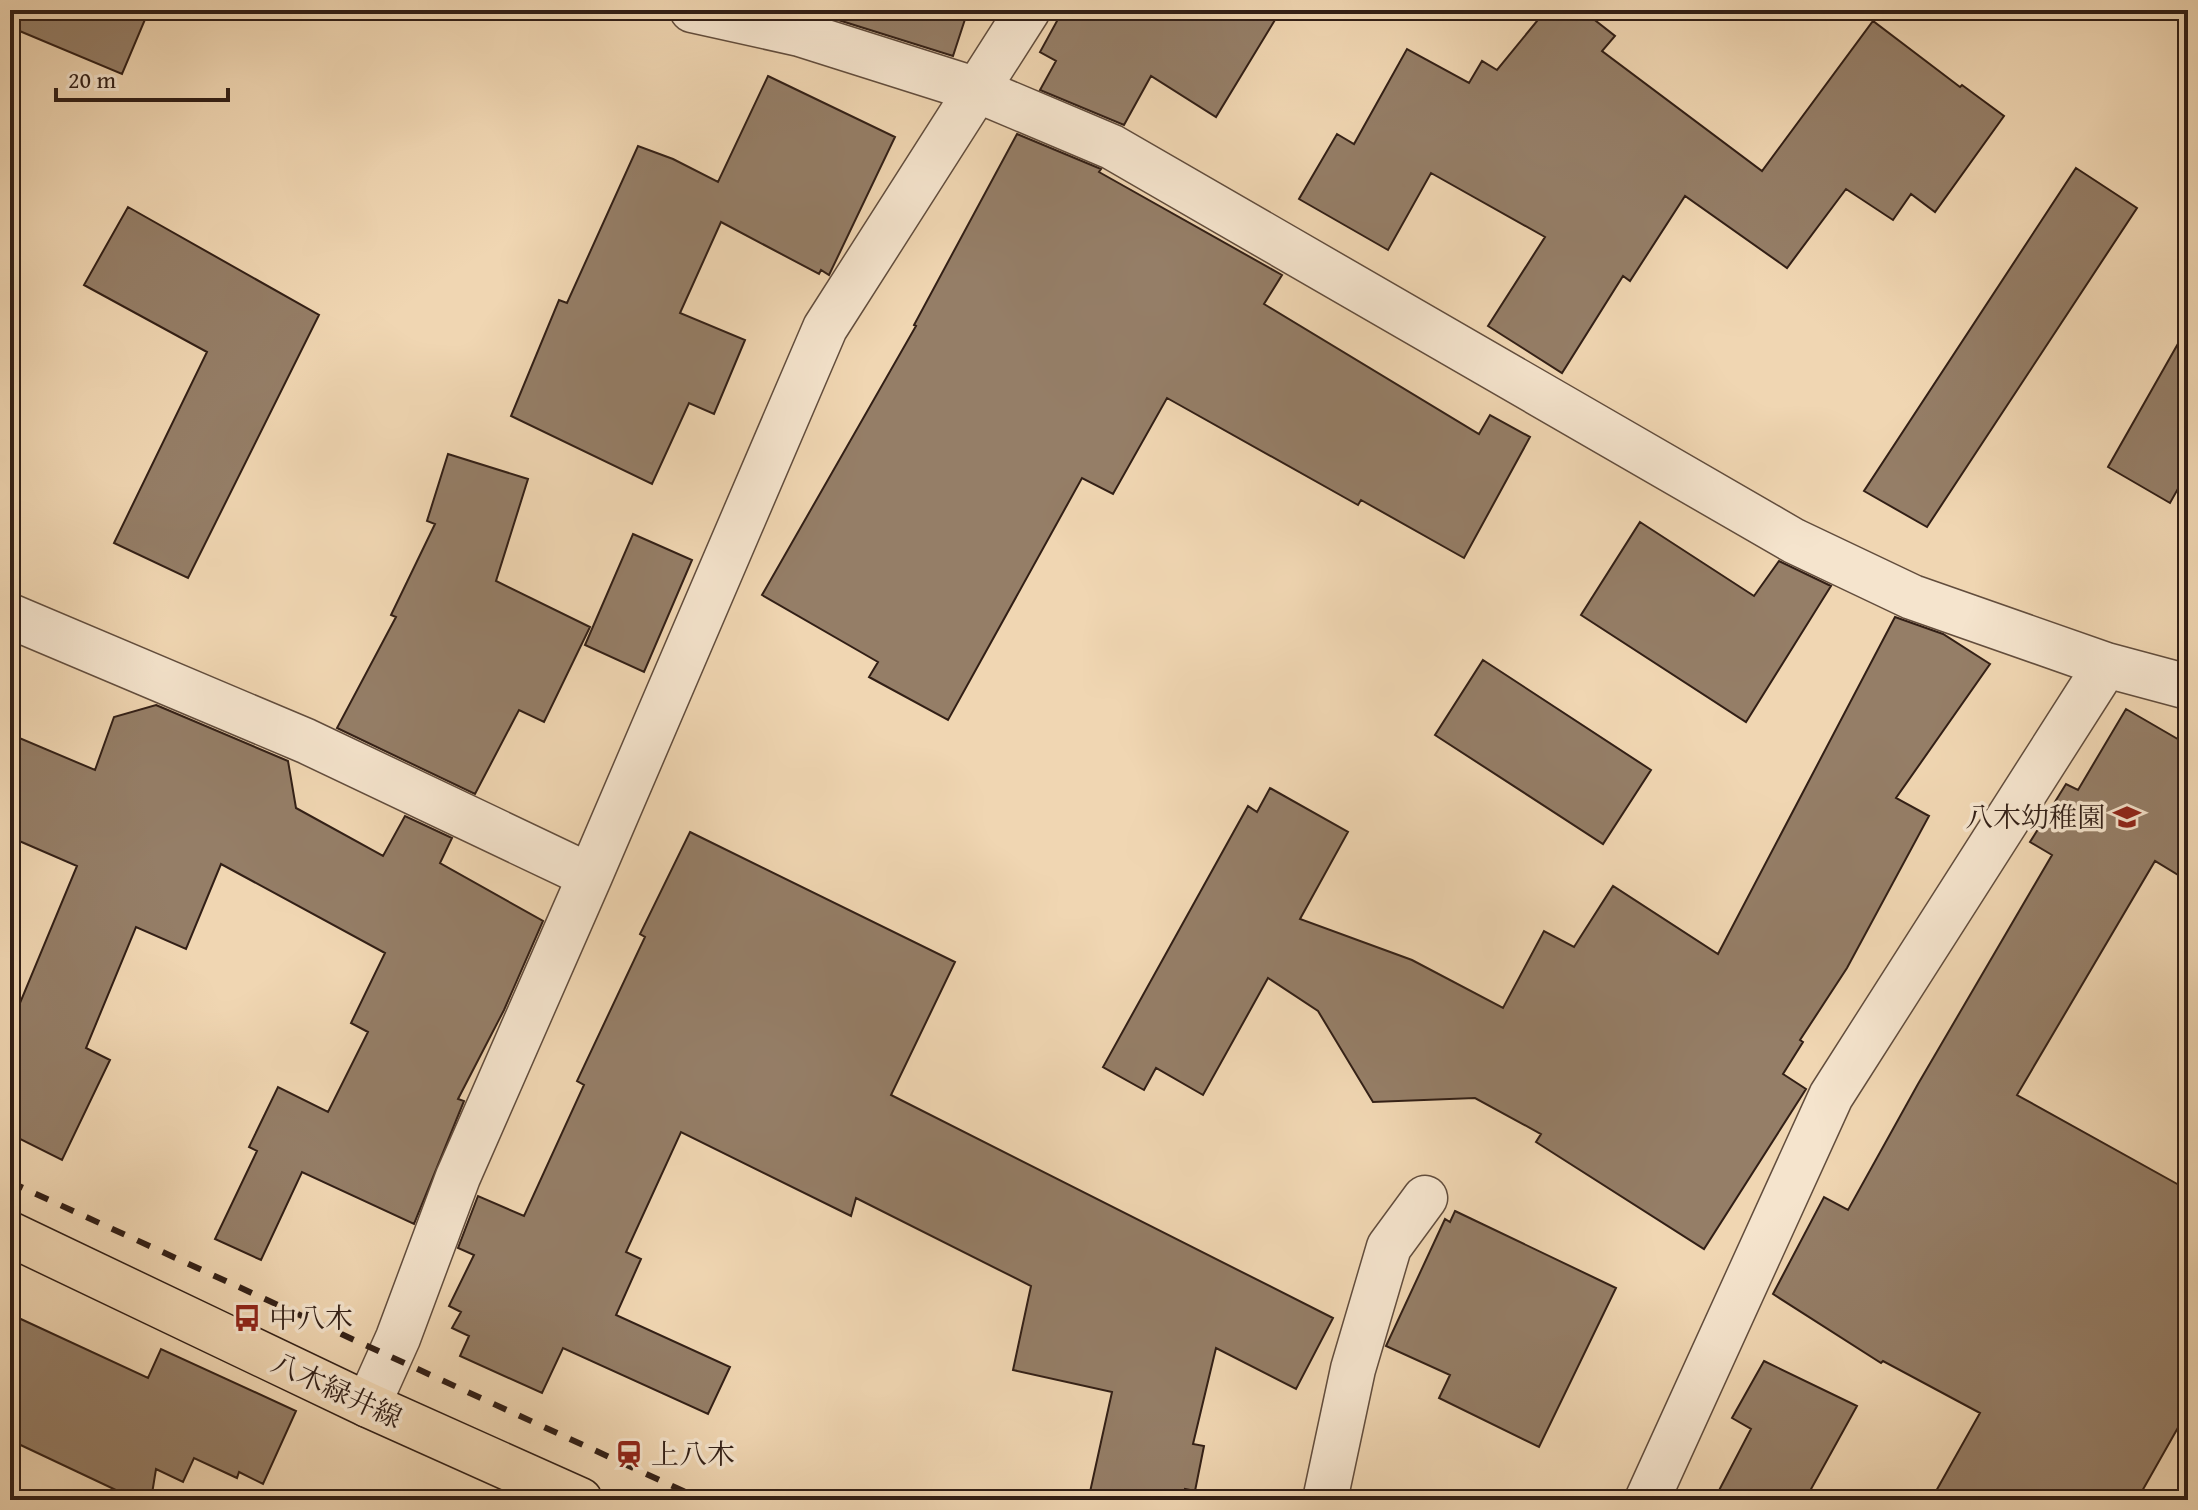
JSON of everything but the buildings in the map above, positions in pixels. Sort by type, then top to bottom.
[{"type":"main road","name":"八木緑井線","points":[[10,1234],[368,1405],[580,1500]]},
{"type":"street","points":[[692,10],[800,34],[977,90],[1112,147],[1794,541],[1912,597],[2106,665],[2188,687]]},
{"type":"street","points":[[368,1405],[398,1338],[458,1177],[825,328],[1028,10]]},
{"type":"street","points":[[10,616],[306,741],[590,876]]},
{"type":"street","points":[[1647,1500],[1831,1096],[2106,665]]},
{"type":"street","points":[[1325,1500],[1353,1369],[1389,1247],[1425,1198]]},
{"type":"railway","points":[[10,1182],[703,1500]]},
{"type":"place","name":"八木幼稚園","points":[[2127,817]]},
{"type":"place","name":"中八木","points":[[247,1318]]},
{"type":"place","name":"上八木","points":[[629,1454]]}]
